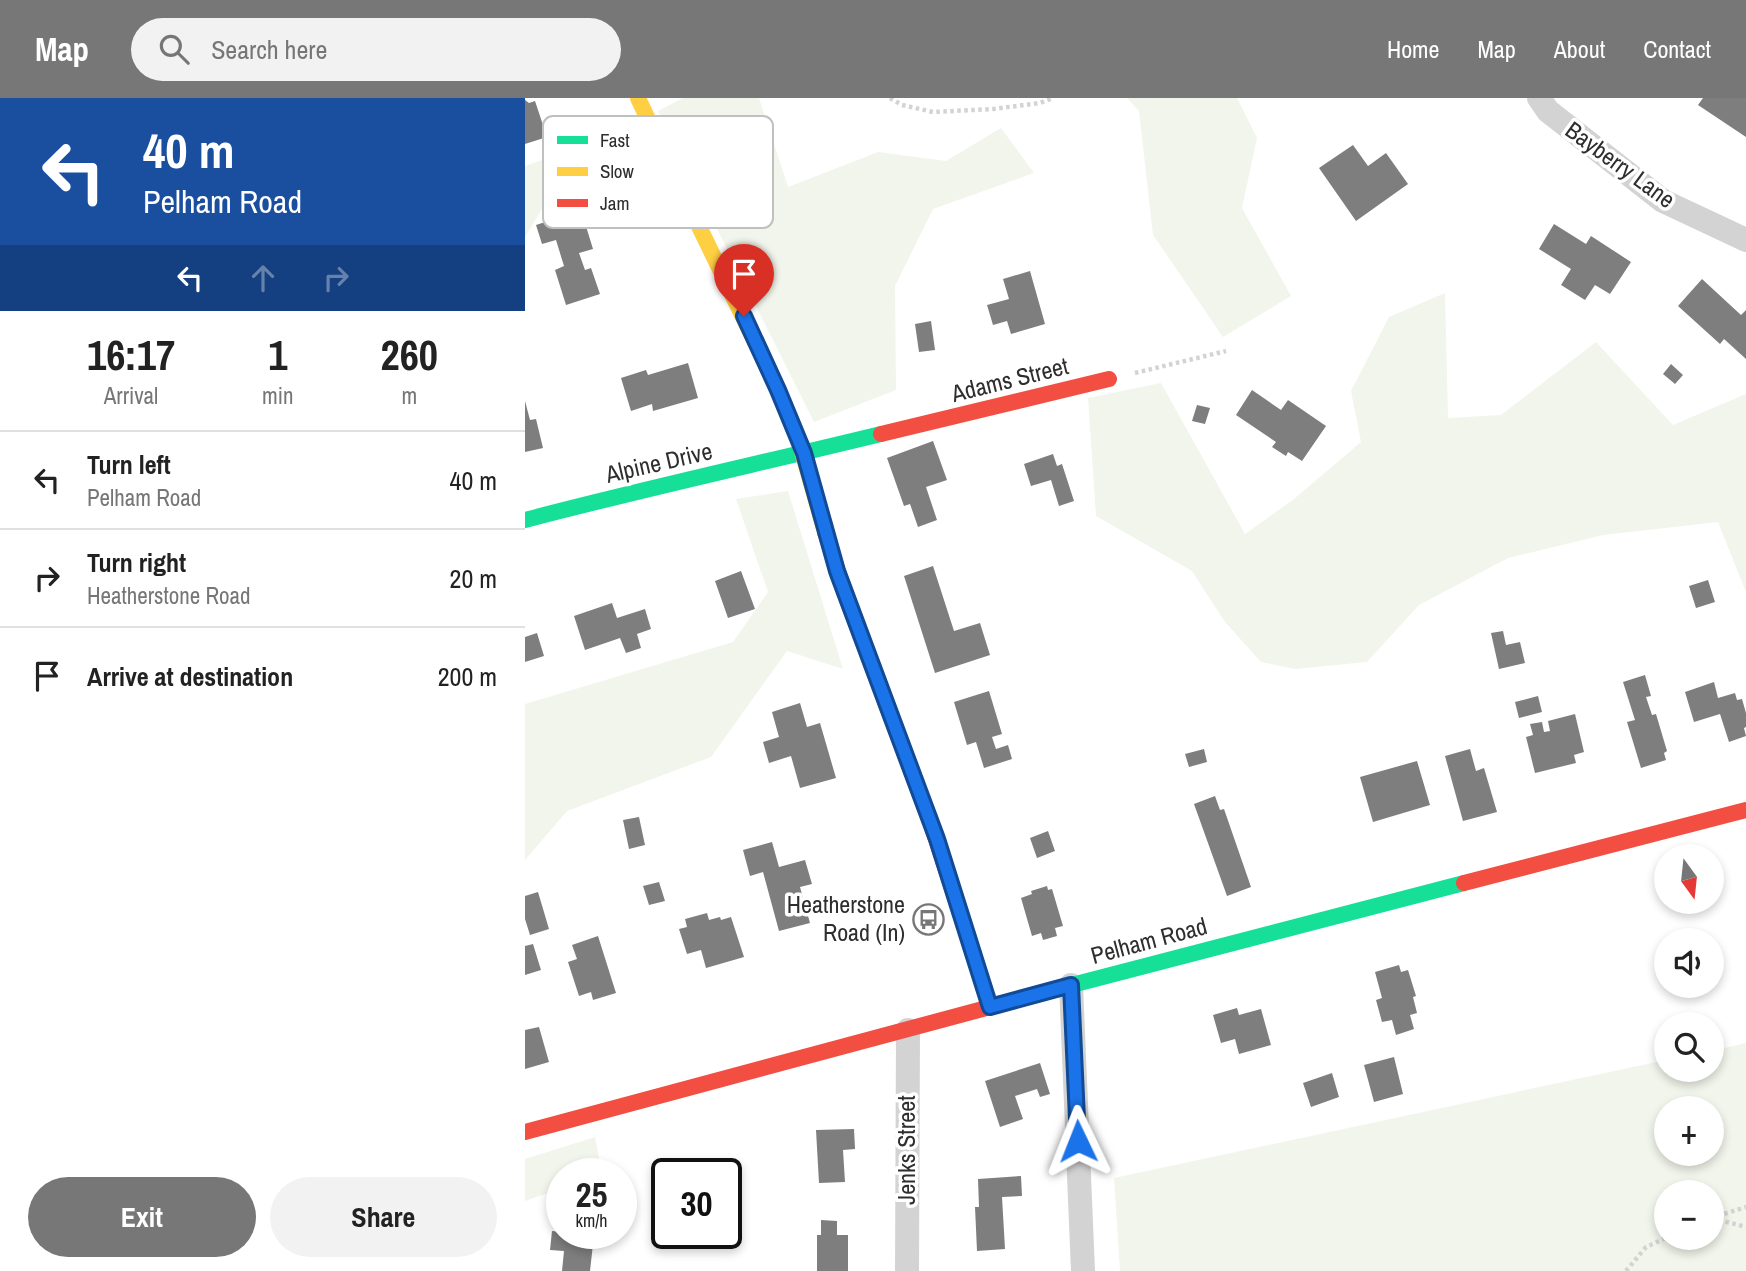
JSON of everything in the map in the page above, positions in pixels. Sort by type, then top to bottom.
[{"type":"street","points":[[638,98],[646,116]]},
{"type":"street","name":"Bayberry Lane","points":[[1539,98],[1548,111],[1663,201],[1746,240]]},
{"type":"street","points":[[700,228],[765,359],[804,453],[837,571],[937,839],[990,1007]]},
{"type":"street","name":"Adams Street","points":[[804,453],[1109,379]]},
{"type":"street","name":"Alpine Drive","points":[[525,520],[638,490],[804,453]]},
{"type":"street","name":"Pelham Road","points":[[525,1132],[1071,985],[1746,810]]},
{"type":"street","points":[[1071,985],[1083,1271]]},
{"type":"street","name":"Jenks Street","points":[[907,1271],[908,1030]]},
{"type":"path","points":[[890,98],[902,105],[933,112],[993,109],[1039,103],[1053,98]]},
{"type":"path","points":[[1109,379],[1226,351]]},
{"type":"path","points":[[1724,1214],[1746,1207]]},
{"type":"path","points":[[1724,1221],[1746,1227]]},
{"type":"path","points":[[1626,1271],[1646,1247],[1654,1243]]},
{"type":"shaded area","points":[[683,98],[759,98],[765,116],[661,116],[658,111]]},
{"type":"shaded area","points":[[1127,98],[1237,98],[1257,138],[1242,208],[1291,296],[1223,337],[1153,235],[1139,111]]},
{"type":"shaded area","points":[[1001,128],[1034,173],[933,209],[895,286],[896,390],[814,422],[717,228],[773,228],[773,141],[788,187],[878,152],[946,161]]},
{"type":"shaded area","points":[[543,160],[543,207],[525,237],[525,166]]},
{"type":"shaded area","points":[[1445,293],[1448,418],[1501,415],[1596,342],[1673,425],[1746,394],[1746,592],[1718,522],[1603,535],[1508,558],[1419,605],[1367,662],[1295,669],[1261,662],[1225,622],[1192,571],[1096,516],[1088,398],[1161,383],[1245,534],[1294,499],[1361,442],[1351,391],[1389,317]]},
{"type":"shaded area","points":[[788,491],[843,669],[787,651],[711,757],[567,811],[525,860],[525,704],[733,642],[768,592],[736,499]]},
{"type":"shaded area","points":[[1746,1043],[1746,1271],[1120,1271],[1114,1178],[1654,1063],[1654,1082],[1724,1082],[1724,1048]]},
{"type":"shaded area","points":[[595,1137],[599,1158],[546,1158],[546,1194],[525,1201],[525,1159]]},
{"type":"building","points":[[1703,98],[1746,98],[1746,137],[1698,105]]},
{"type":"building","points":[[525,100],[529,103],[535,101],[543,125],[543,138],[525,144]]},
{"type":"building","points":[[1353,145],[1368,166],[1386,153],[1408,184],[1356,221],[1319,168]]},
{"type":"building","points":[[543,223],[543,228],[587,228],[593,249],[579,253],[585,270],[591,268],[600,294],[566,305],[555,270],[564,266],[556,240],[542,244],[536,225]]},
{"type":"building","points":[[1554,224],[1586,244],[1591,236],[1631,262],[1610,294],[1595,285],[1585,300],[1561,285],[1571,269],[1539,249]]},
{"type":"building","points":[[1030,271],[1045,324],[1011,334],[1007,321],[993,325],[987,305],[1009,299],[1003,279]]},
{"type":"building","points":[[1702,279],[1741,315],[1746,310],[1746,359],[1724,339],[1720,344],[1678,306]]},
{"type":"building","points":[[931,321],[935,350],[919,352],[915,324]]},
{"type":"building","points":[[688,363],[698,398],[653,411],[652,404],[631,411],[621,378],[646,370],[648,375]]},
{"type":"building","points":[[1671,364],[1683,375],[1675,384],[1663,374]]},
{"type":"building","points":[[1252,390],[1281,410],[1288,400],[1326,426],[1302,461],[1288,452],[1286,456],[1272,447],[1276,442],[1236,415]]},
{"type":"building","points":[[525,401],[530,420],[536,419],[543,448],[525,452]]},
{"type":"building","points":[[1197,405],[1210,408],[1205,424],[1192,421]]},
{"type":"building","points":[[933,441],[947,480],[926,487],[937,520],[918,527],[910,504],[904,506],[887,458]]},
{"type":"building","points":[[1053,454],[1057,466],[1062,464],[1074,501],[1059,506],[1051,480],[1031,486],[1024,464]]},
{"type":"building","points":[[933,566],[954,631],[980,623],[990,655],[935,673],[904,576]]},
{"type":"building","points":[[741,571],[755,609],[728,618],[715,581]]},
{"type":"building","points":[[1708,580],[1715,602],[1696,608],[1689,586]]},
{"type":"building","points":[[612,603],[617,618],[645,609],[651,629],[637,634],[641,648],[626,653],[620,638],[585,650],[574,616]]},
{"type":"building","points":[[1503,631],[1506,645],[1520,642],[1525,663],[1499,669],[1491,633]]},
{"type":"building","points":[[537,633],[544,656],[525,662],[525,637]]},
{"type":"building","points":[[1645,675],[1651,696],[1646,697],[1652,715],[1656,714],[1667,751],[1664,753],[1666,760],[1641,768],[1627,722],[1635,720],[1623,682]]},
{"type":"building","points":[[1714,682],[1718,698],[1735,693],[1737,700],[1742,699],[1746,713],[1746,736],[1729,742],[1720,714],[1694,722],[1685,692]]},
{"type":"building","points":[[989,691],[1002,734],[992,737],[996,749],[1008,745],[1012,759],[984,768],[976,742],[967,745],[954,702]]},
{"type":"building","points":[[1538,696],[1542,712],[1519,718],[1515,702]]},
{"type":"building","points":[[800,703],[807,727],[820,723],[836,778],[800,788],[791,756],[769,763],[763,742],[779,737],[772,712]]},
{"type":"building","points":[[1575,714],[1584,752],[1574,755],[1576,763],[1535,773],[1526,737],[1533,735],[1530,724],[1542,722],[1544,732],[1550,731],[1548,721]]},
{"type":"building","points":[[1204,749],[1207,762],[1189,767],[1185,754]]},
{"type":"building","points":[[1470,749],[1476,771],[1484,768],[1497,812],[1463,821],[1445,756]]},
{"type":"building","points":[[1417,761],[1430,805],[1373,822],[1360,777]]},
{"type":"building","points":[[1215,796],[1220,810],[1224,809],[1251,887],[1227,896],[1194,804]]},
{"type":"building","points":[[639,817],[645,845],[629,849],[623,820]]},
{"type":"building","points":[[1048,831],[1055,851],[1037,858],[1030,838]]},
{"type":"building","points":[[772,842],[779,867],[805,860],[812,884],[800,887],[810,923],[779,931],[763,872],[750,876],[743,850]]},
{"type":"building","points":[[659,882],[665,901],[649,905],[643,886]]},
{"type":"building","points":[[1047,886],[1048,890],[1052,889],[1063,926],[1055,928],[1057,936],[1043,940],[1041,933],[1032,936],[1021,898],[1032,894],[1031,891]]},
{"type":"building","points":[[538,892],[549,929],[530,935],[525,919],[525,896]]},
{"type":"building","points":[[707,913],[709,920],[731,917],[744,957],[706,968],[701,950],[687,954],[679,929],[687,927],[685,919]]},
{"type":"building","points":[[598,936],[616,993],[593,1000],[591,992],[579,996],[568,962],[577,959],[572,945]]},
{"type":"building","points":[[533,944],[541,970],[525,975],[525,946]]},
{"type":"building","points":[[1399,965],[1401,972],[1408,970],[1416,996],[1413,997],[1417,1013],[1410,1015],[1414,1029],[1396,1035],[1392,1020],[1382,1022],[1376,1000],[1382,998],[1375,972]]},
{"type":"building","points":[[1237,1008],[1239,1015],[1261,1009],[1271,1045],[1239,1054],[1235,1039],[1221,1043],[1213,1015]]},
{"type":"building","points":[[539,1027],[549,1062],[525,1069],[525,1030]]},
{"type":"building","points":[[1394,1057],[1403,1094],[1374,1102],[1364,1065]]},
{"type":"building","points":[[1040,1063],[1050,1094],[1040,1097],[1037,1089],[1015,1096],[1023,1119],[1000,1127],[985,1081]]},
{"type":"building","points":[[1332,1073],[1339,1097],[1311,1107],[1303,1083]]},
{"type":"building","points":[[854,1129],[855,1149],[843,1150],[845,1182],[819,1183],[816,1130]]},
{"type":"building","points":[[1021,1176],[1022,1196],[1002,1197],[1005,1249],[977,1251],[975,1207],[979,1207],[978,1179]]},
{"type":"building","points":[[821,1220],[837,1221],[837,1235],[848,1235],[848,1271],[817,1271],[817,1235],[821,1235]]},
{"type":"building","points":[[592,1249],[590,1271],[562,1271],[564,1251],[550,1250]]},
{"type":"traffic: fast","points":[[525,520],[881,434]]},
{"type":"traffic: fast","points":[[1072,985],[1464,883]]},
{"type":"traffic: slow","points":[[638,98],[646,116]]},
{"type":"traffic: slow","points":[[700,228],[774,381],[799,441],[825,532]]},
{"type":"traffic: slow","points":[[960,913],[990,1007]]},
{"type":"traffic: jam","points":[[881,434],[1109,379]]},
{"type":"traffic: jam","points":[[825,532],[848,602],[932,827],[960,913]]},
{"type":"traffic: jam","points":[[1464,883],[1746,810]]},
{"type":"traffic: jam","points":[[525,1132],[1072,985]]},
{"type":"place","name":"Heatherstone Road (In)","points":[[928,919]]},
{"type":"route","points":[[744,316],[804,453],[837,571],[937,839],[990,1007],[1071,985],[1078,1141]]}]
